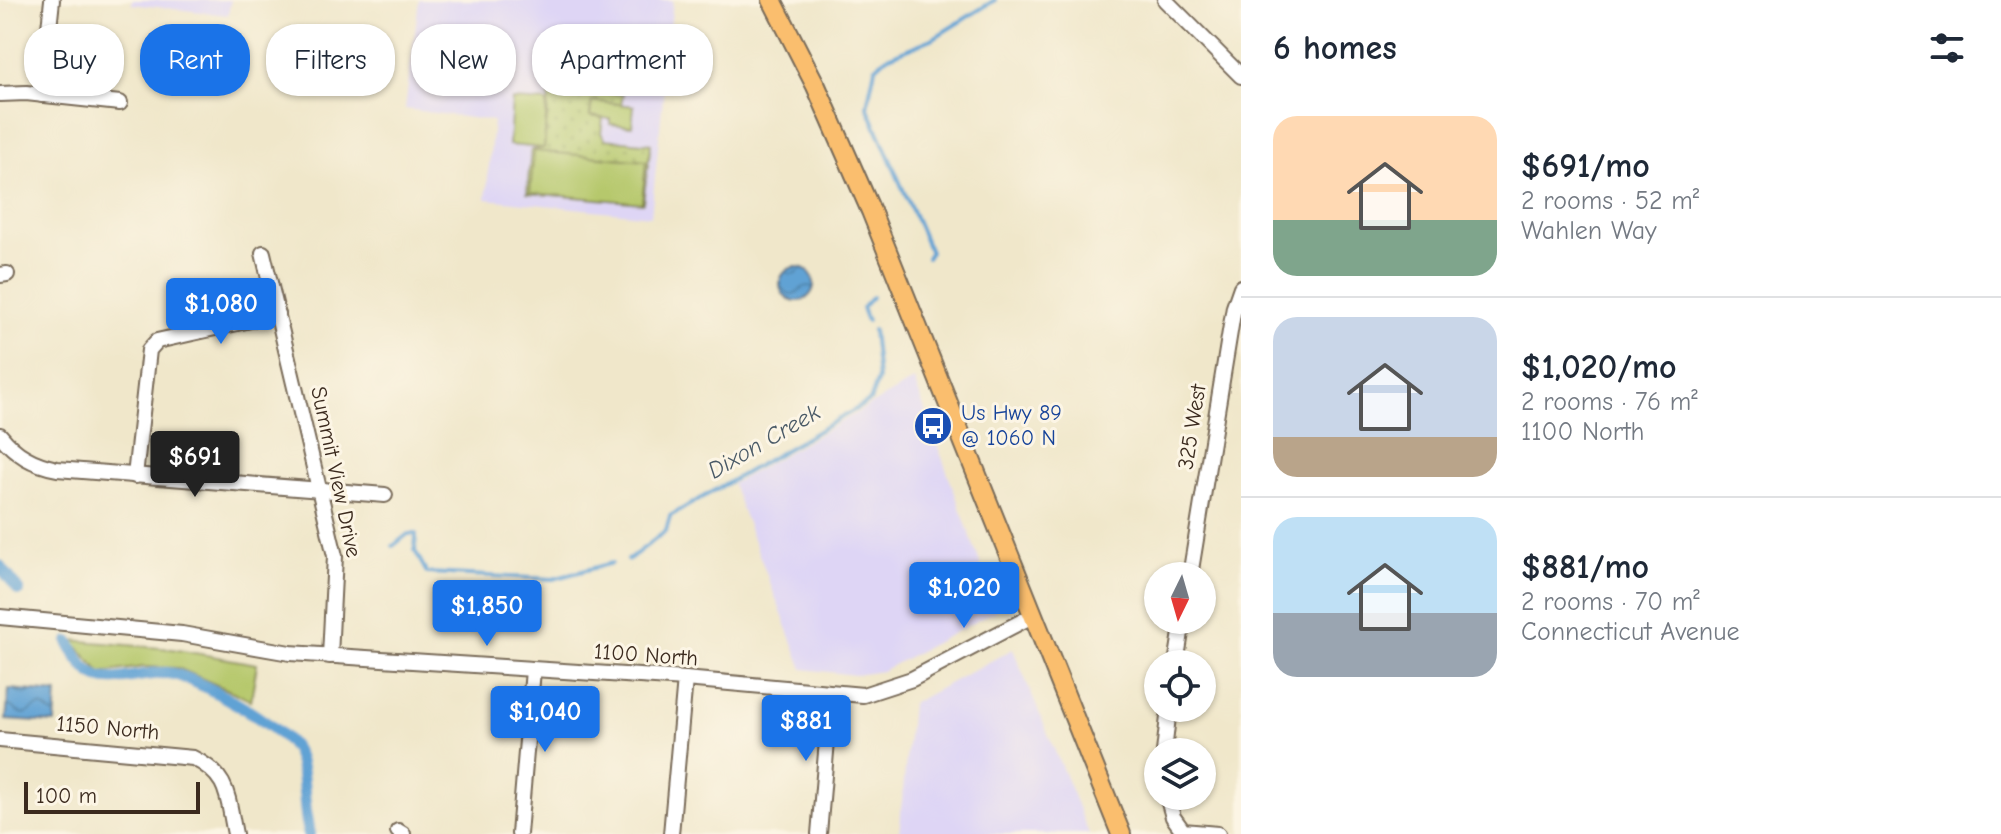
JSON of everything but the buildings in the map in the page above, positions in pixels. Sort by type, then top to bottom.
[{"type":"main road","points":[[772,0],[853,167],[1121,834]]},
{"type":"street","points":[[49,24],[52,0]]},
{"type":"street","points":[[1165,0],[1241,76]]},
{"type":"street","points":[[0,94],[24,95]]},
{"type":"street","points":[[52,96],[120,103]]},
{"type":"street","name":"Summit View Drive","points":[[263,253],[335,564],[330,656]]},
{"type":"street","name":"325 West","points":[[1192,562],[1234,307],[1241,287]]},
{"type":"street","points":[[135,476],[149,350],[157,341],[278,314]]},
{"type":"street","points":[[0,435],[20,455],[39,465],[135,476],[385,495]]},
{"type":"street","name":"1100 North","points":[[0,617],[182,634],[290,653],[685,679],[863,695],[886,690],[1034,615]]},
{"type":"street","points":[[519,834],[533,670]]},
{"type":"street","points":[[671,834],[685,679]]},
{"type":"street","points":[[819,834],[831,694]]},
{"type":"street","name":"1150 North","points":[[0,740],[193,758],[210,766],[223,780],[235,834]]},
{"type":"street","points":[[1171,810],[1183,831],[1218,834]]},
{"type":"shaded area","points":[[132,0],[231,0],[228,15],[131,4]]},
{"type":"shaded area","points":[[419,0],[673,0],[671,24],[532,24],[532,96],[663,96],[651,216],[486,199],[493,121],[405,109],[411,62],[411,96],[516,96],[516,24],[416,24]]},
{"type":"shaded area","points":[[914,380],[997,610],[882,671],[855,675],[803,669],[732,484]]},
{"type":"shaded area","points":[[1013,649],[1089,834],[899,834],[911,704]]},
{"type":"green space","points":[[549,96],[623,96],[621,104],[592,101],[590,116],[603,118],[601,133],[605,139],[651,144],[643,202],[527,193],[531,150],[544,148]]},
{"type":"green space","points":[[512,100],[547,102],[544,148],[509,145]]},
{"type":"green space","points":[[592,101],[634,106],[632,126],[610,124],[610,119],[590,116]]},
{"type":"green space","points":[[534,151],[646,161],[642,203],[530,193]]},
{"type":"green space","points":[[71,640],[172,649],[257,664],[251,700],[178,668],[144,667],[101,673]]},
{"type":"water","points":[[797,267],[809,272],[814,284],[809,296],[797,301],[785,296],[780,284],[785,272]]},
{"type":"water","points":[[9,689],[57,693],[55,723],[6,720]]},
{"type":"waterway","name":"Dixon Creek","points":[[927,258],[930,252],[867,106],[875,68],[887,57],[932,39],[995,0]]},
{"type":"waterway","name":"Dixon Creek","points":[[867,321],[862,308],[872,297]]},
{"type":"waterway","name":"Dixon Creek","points":[[628,560],[666,531],[670,516],[870,401],[878,379],[873,330]]},
{"type":"waterway","name":"Dixon Creek","points":[[393,546],[408,534],[416,534],[415,551],[427,573],[553,579],[612,563]]},
{"type":"waterway","points":[[0,566],[19,590]]},
{"type":"waterway","points":[[69,642],[79,660],[99,677],[122,679],[149,674],[178,675],[236,703],[288,740],[299,758],[309,834]]},
{"type":"place","name":"Us Hwy 89 @ 1060 N","points":[[933,426]]}]
